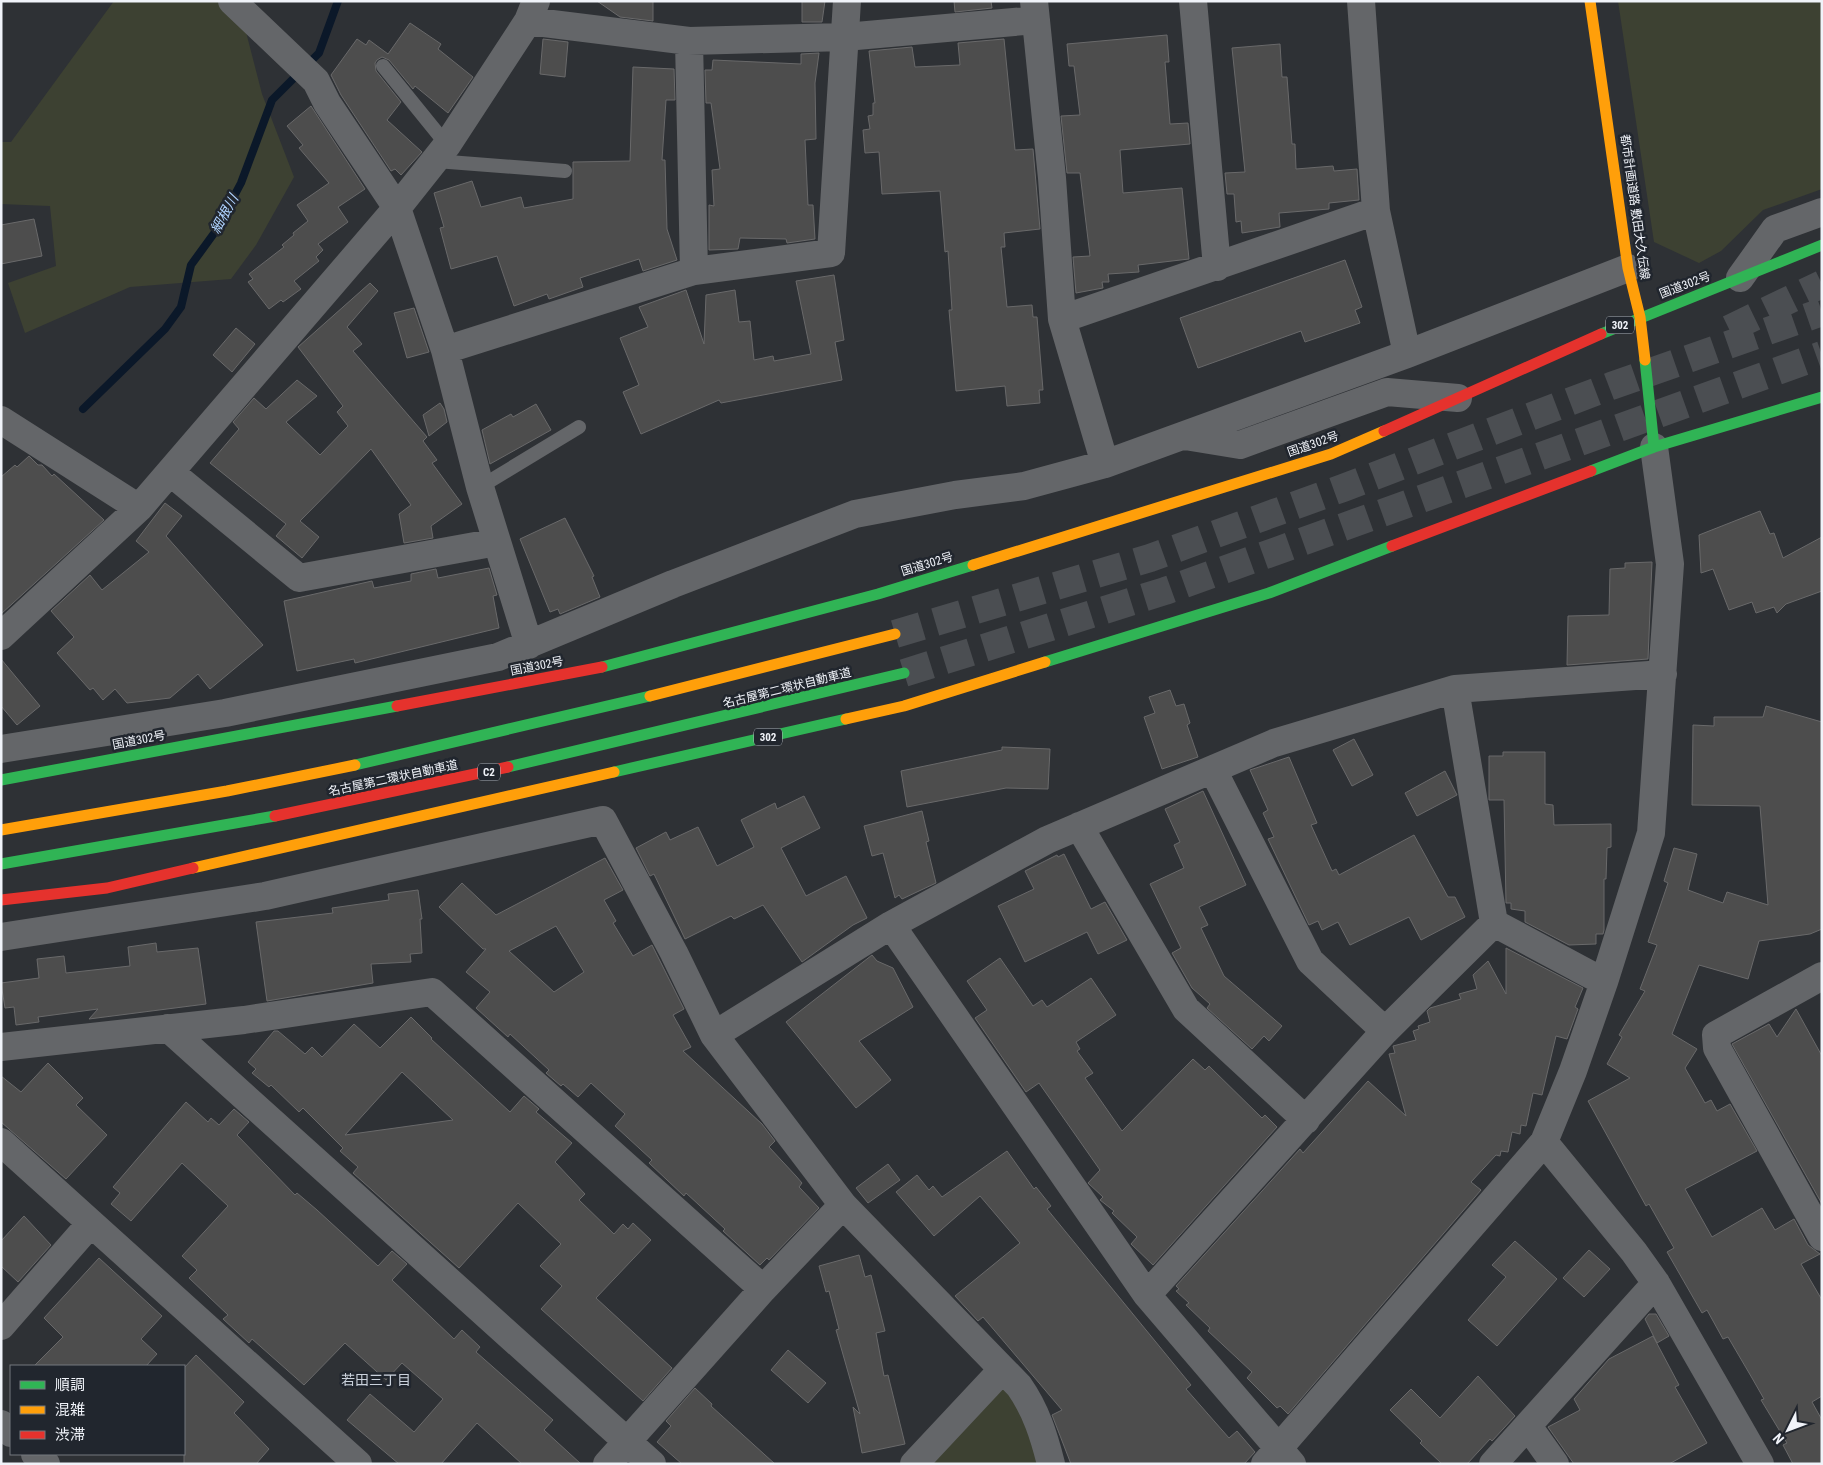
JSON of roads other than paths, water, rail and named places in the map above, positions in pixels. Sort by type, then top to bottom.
[{"type":"main road","name":"都市計画道路 敷田大久伝線","points":[[1590,1],[1628,268],[1640,317],[1654,447]]},
{"type":"main road","name":"国道302号","points":[[1,780],[618,664],[878,594],[1331,454],[1640,317],[1822,245]]},
{"type":"main road","name":"302","points":[[1,900],[107,888],[904,706],[1268,593],[1654,447],[1822,396]]},
{"type":"main road","name":"名古屋第二環状自動車道","points":[[1,830],[65,821],[385,759],[666,694],[895,634]]},
{"type":"main road","name":"名古屋第二環状自動車道","points":[[1,864],[70,854],[393,793],[676,730],[904,674]]},
{"type":"street","points":[[232,1],[316,81],[327,103],[397,208],[445,350],[480,488],[529,645]]},
{"type":"street","points":[[445,350],[694,271],[831,253],[848,1]]},
{"type":"street","points":[[1193,1],[1217,268]]},
{"type":"street","points":[[1361,1],[1376,211],[1407,354]]},
{"type":"street","points":[[1,636],[139,508],[397,208],[441,153],[532,11],[689,41],[845,38],[1035,10],[1052,178],[1062,319],[1105,464]]},
{"type":"street","points":[[689,41],[694,271]]},
{"type":"street","points":[[1062,319],[1217,268],[1376,211]]},
{"type":"street","points":[[1740,278],[1775,229],[1822,212]]},
{"type":"street","points":[[1,749],[225,713],[498,657],[673,584],[855,514],[955,495],[1024,486],[1105,464],[1407,354],[1628,268]]},
{"type":"street","points":[[1183,435],[1240,446],[1387,392],[1458,398]]},
{"type":"street","points":[[1,420],[139,508]]},
{"type":"street","points":[[891,925],[1147,1295],[1279,1458],[1544,1142],[1573,1071],[1604,982],[1651,833],[1670,564],[1654,447]]},
{"type":"street","points":[[170,472],[299,578],[497,542]]},
{"type":"street","points":[[714,1036],[891,925],[1047,840],[1274,744],[1455,689],[1663,674]]},
{"type":"street","points":[[1455,689],[1494,923]]},
{"type":"street","points":[[1213,770],[1310,961],[1385,1031]]},
{"type":"street","points":[[1,937],[265,896],[603,820],[674,953],[714,1036],[843,1206],[1002,1370],[1020,1386],[1032,1404],[1052,1464]]},
{"type":"street","points":[[1079,826],[1186,1009],[1306,1120]]},
{"type":"street","points":[[1494,923],[1604,982]]},
{"type":"street","points":[[1147,1295],[1385,1031],[1494,923]]},
{"type":"street","points":[[1820,982],[1716,1035],[1717,1048],[1822,1237]]},
{"type":"street","points":[[1,1047],[244,1020],[432,992],[763,1290]]},
{"type":"street","points":[[168,1028],[652,1464]]},
{"type":"street","points":[[1,1142],[358,1464]]},
{"type":"street","points":[[1544,1142],[1634,1252],[1656,1283],[1760,1464]]},
{"type":"street","points":[[608,1464],[763,1290],[843,1206]]},
{"type":"street","points":[[1,1326],[91,1223]]},
{"type":"street","points":[[1493,1464],[1656,1283]]},
{"type":"street","points":[[914,1464],[1002,1370]]},
{"type":"street","points":[[1528,1426],[1555,1464]]},
{"type":"street","points":[[35,1455],[46,1464]]},
{"type":"lane","points":[[383,66],[441,153],[565,171]]},
{"type":"lane","points":[[480,488],[579,427]]},
{"type":"waterway","name":"細根川","points":[[83,409],[165,329],[181,307],[191,265],[215,232],[241,183],[272,100],[319,53],[338,1]]},
{"type":"tunnel","points":[[1729,329],[1822,284]]},
{"type":"tunnel","points":[[895,634],[1150,558],[1343,488],[1611,386],[1822,312]]},
{"type":"tunnel","points":[[904,673],[1165,591],[1822,355]]},
{"type":"district","name":"若田三丁目","points":[[376,1380]]}]
